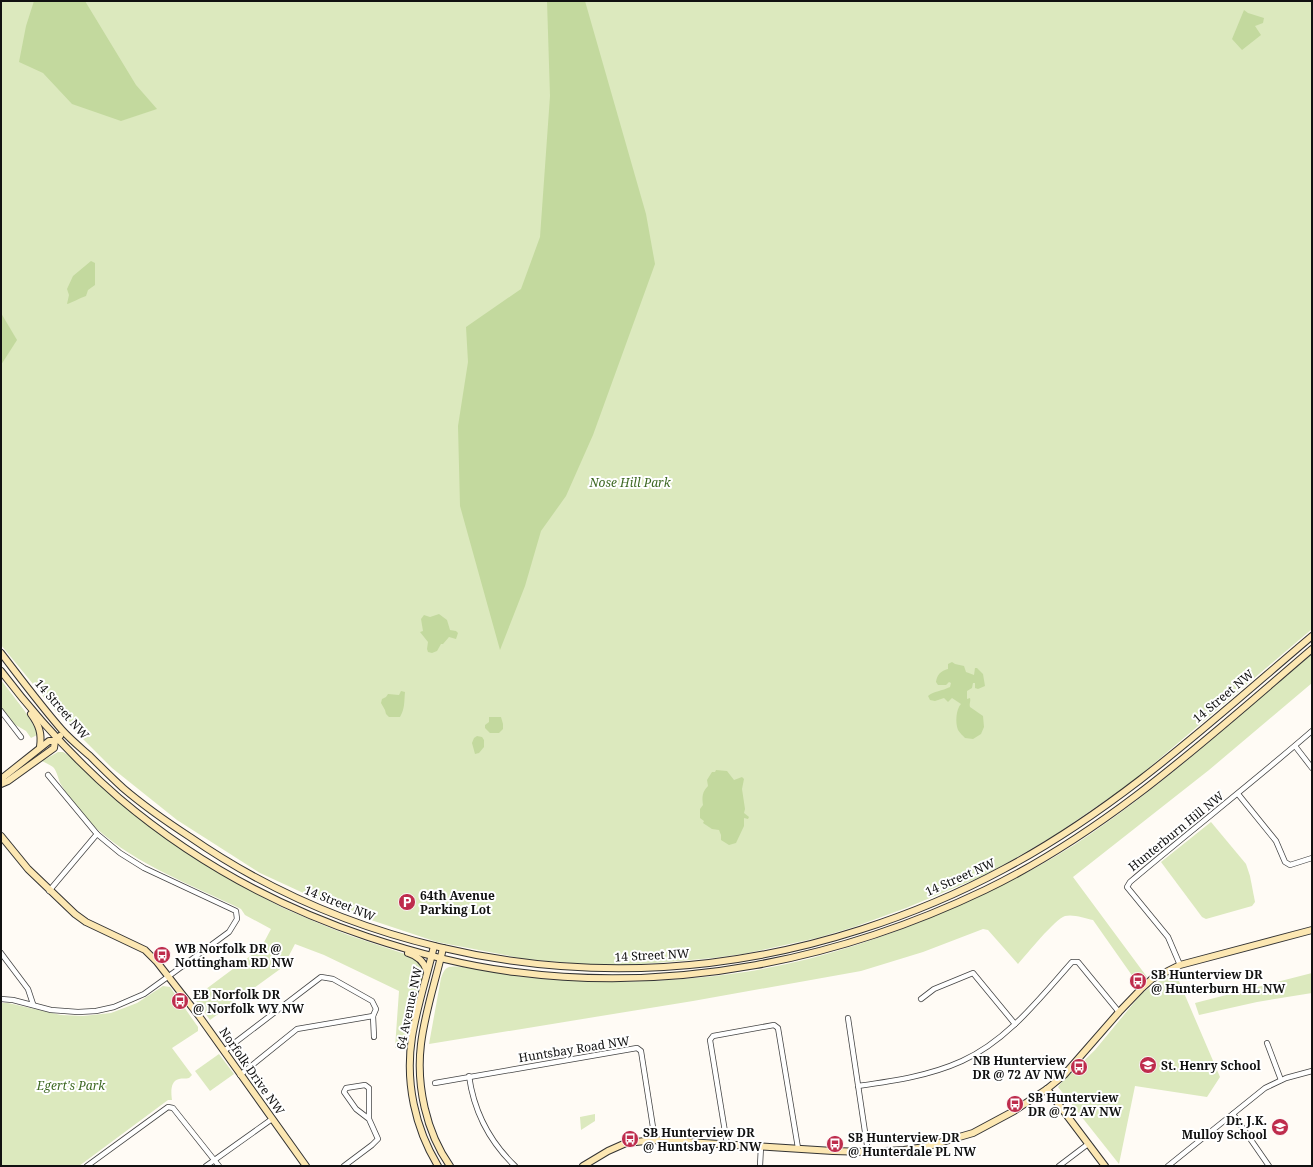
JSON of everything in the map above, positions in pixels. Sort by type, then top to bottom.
[{"type":"main road","name":"14 Street NW","points":[[1,653],[64,732],[123,788],[198,843],[233,865],[311,905],[377,930],[443,948],[551,966],[618,968],[710,963],[788,949],[855,931],[885,921],[979,882],[1007,868],[1081,822],[1142,779],[1312,636]]},
{"type":"main road","name":"14 Street NW","points":[[1,671],[56,740],[118,797],[166,834],[227,874],[271,898],[337,927],[383,942],[456,962],[513,972],[550,976],[621,979],[668,977],[743,968],[812,954],[914,921],[985,890],[1038,862],[1093,828],[1152,784],[1312,649]]},
{"type":"main road","points":[[20,696],[23,704],[35,719],[41,736],[40,747]]},
{"type":"main road","points":[[1,784],[8,781],[54,748],[56,740],[64,732]]},
{"type":"main road","points":[[1,779],[40,747],[49,741],[56,740]]},
{"type":"main road","name":"Norfolk Drive NW","points":[[1,836],[28,870],[75,914],[86,922],[144,950],[169,976],[306,1166]]},
{"type":"main road","points":[[583,1166],[608,1151],[626,1143],[655,1140],[868,1152],[925,1147],[973,1133],[1014,1111],[1047,1089],[1064,1075],[1119,1012],[1152,979],[1180,965],[1312,930]]},
{"type":"main road","points":[[383,942],[386,945],[413,955],[422,961],[427,971]]},
{"type":"main road","name":"64 Avenue NW","points":[[434,946],[412,1037],[410,1070],[412,1094],[419,1125],[426,1143],[438,1166]]},
{"type":"main road","name":"64 Avenue NW","points":[[443,948],[423,1032],[420,1076],[422,1096],[430,1125],[438,1145],[450,1166]]},
{"type":"main road","points":[[434,987],[442,968],[445,965],[456,962]]},
{"type":"main road","points":[[1047,1089],[1105,1166]]},
{"type":"street","points":[[1,711],[21,737]]},
{"type":"street","name":"Hunterburn Hill NW","points":[[1180,965],[1168,937],[1128,887],[1130,882],[1210,814],[1238,794],[1312,731]]},
{"type":"street","points":[[1295,746],[1312,768]]},
{"type":"street","points":[[1,999],[32,1004],[51,1010],[78,1012],[96,1011],[114,1007],[144,994],[229,932],[237,919],[236,911],[144,868],[120,853],[97,834],[48,775]]},
{"type":"street","points":[[1238,794],[1259,818],[1276,841],[1285,862],[1290,865],[1312,858]]},
{"type":"street","points":[[50,891],[97,834]]},
{"type":"street","points":[[1,953],[28,989],[32,1004]]},
{"type":"street","points":[[858,1086],[913,1077],[938,1070],[962,1061],[989,1046],[1030,1010],[1072,962],[1078,962],[1119,1012]]},
{"type":"street","points":[[920,1000],[934,989],[973,973],[1015,1024]]},
{"type":"street","points":[[224,1051],[321,977],[333,979],[372,1001],[376,1009],[373,1016],[374,1037]]},
{"type":"street","points":[[240,1075],[297,1029],[373,1016]]},
{"type":"street","points":[[848,1018],[868,1152]]},
{"type":"street","points":[[727,1144],[710,1040],[713,1036],[774,1025],[778,1028],[798,1148]]},
{"type":"street","points":[[1267,1043],[1282,1080]]},
{"type":"street","name":"Huntsbay Road NW","points":[[435,1083],[637,1048],[641,1051],[655,1140]]},
{"type":"street","points":[[1168,1166],[1265,1088],[1282,1080],[1312,1071]]},
{"type":"street","points":[[469,1076],[471,1091],[486,1132],[503,1154],[515,1166]]},
{"type":"street","points":[[344,1166],[378,1139],[369,1119],[369,1088],[365,1085],[346,1088],[344,1092],[356,1109],[369,1119]]},
{"type":"street","points":[[87,1166],[168,1107],[173,1108],[219,1166]]},
{"type":"street","points":[[1233,1114],[1269,1166]]},
{"type":"street","points":[[206,1166],[272,1118]]},
{"type":"street","points":[[1059,1166],[1088,1144]]},
{"type":"street","points":[[760,1166],[761,1146]]},
{"type":"green space","name":"Nose Hill Park","points":[[1,1],[1312,1],[1312,629],[1131,783],[1055,835],[978,878],[906,908],[854,927],[817,938],[743,954],[628,965],[583,964],[525,959],[437,942],[338,909],[260,873],[177,820],[112,768],[56,712],[1,645]]},
{"type":"green space","points":[[34,1],[85,1],[136,85],[157,109],[121,121],[72,104],[43,73],[19,62],[26,26]]},
{"type":"green space","points":[[547,1],[585,1],[646,214],[655,264],[593,435],[566,496],[541,531],[525,586],[500,650],[460,506],[458,426],[468,362],[466,327],[521,289],[540,237],[550,96]]},
{"type":"green space","points":[[1244,10],[1248,13],[1264,18],[1263,23],[1255,26],[1261,35],[1242,50],[1232,39]]},
{"type":"green space","points":[[91,261],[95,263],[95,285],[88,290],[86,296],[67,304],[69,295],[67,289],[73,276]]},
{"type":"green space","points":[[1,313],[17,340],[1,365]]},
{"type":"green space","points":[[439,614],[447,620],[450,630],[458,633],[456,639],[449,637],[443,644],[441,644],[437,651],[432,653],[428,652],[428,642],[420,632],[423,631],[421,619],[424,615],[430,617]]},
{"type":"green space","points":[[1312,654],[1312,683],[1209,770],[1073,877],[1147,977],[1138,984],[1093,920],[1079,916],[1065,916],[1041,938],[1018,964],[988,930],[983,929],[923,952],[861,971],[693,1001],[429,1044],[441,978],[445,970],[449,967],[454,966],[471,968],[517,976],[546,979],[603,982],[688,979],[717,976],[797,962],[847,948],[897,931],[965,903],[1003,885],[1057,855],[1092,833],[1177,769]]},
{"type":"green space","points":[[952,662],[964,666],[966,672],[974,675],[975,668],[977,668],[983,674],[985,686],[978,689],[975,688],[975,683],[973,683],[972,688],[967,691],[967,699],[970,698],[970,707],[983,716],[984,727],[981,734],[973,739],[965,738],[958,730],[956,716],[961,704],[952,698],[948,702],[944,698],[935,701],[930,700],[928,696],[950,687],[951,683],[949,682],[946,685],[938,685],[936,682],[938,675],[948,669],[948,664]]},
{"type":"green space","points":[[1,680],[24,710],[39,734],[31,738],[26,731],[14,724],[1,707]]},
{"type":"green space","points":[[401,691],[405,692],[402,714],[400,717],[389,717],[381,703],[382,699],[388,694],[399,695]]},
{"type":"green space","points":[[489,717],[501,717],[503,729],[499,733],[490,733],[485,728],[485,725],[489,722]]},
{"type":"green space","points":[[477,736],[482,737],[484,740],[484,747],[479,753],[475,754],[472,743],[474,738]]},
{"type":"green space","points":[[58,752],[63,752],[70,756],[87,773],[148,824],[173,843],[211,868],[283,908],[348,935],[408,955],[417,960],[422,965],[423,975],[407,1047],[395,1048],[399,991],[324,955],[295,944],[283,967],[210,1020],[194,998],[261,948],[271,929],[245,915],[241,909],[147,864],[113,842],[97,829],[69,797],[61,784],[55,769],[42,761]]},
{"type":"green space","points":[[716,770],[727,771],[734,780],[742,777],[744,779],[742,789],[745,809],[744,813],[749,817],[748,819],[744,818],[744,826],[736,843],[729,845],[721,840],[719,830],[712,829],[703,823],[704,821],[700,818],[700,809],[703,805],[703,795],[708,786],[707,780],[712,772],[715,772]]},
{"type":"green space","points":[[1211,822],[1246,864],[1255,902],[1252,906],[1206,919],[1202,917],[1161,862]]},
{"type":"green space","name":"St. Henry School","points":[[1175,972],[1220,1077],[1207,1097],[1135,1086],[1119,1164],[1058,1087],[1095,1050],[1142,993]]},
{"type":"green space","points":[[1312,973],[1312,993],[1257,1002],[1199,1015],[1195,1003]]},
{"type":"green space","name":"Egert's Park","points":[[163,986],[170,987],[198,1027],[198,1031],[172,1048],[192,1075],[189,1078],[179,1079],[174,1082],[171,1094],[172,1100],[168,1100],[79,1166],[1,1166],[1,1003],[8,1003],[61,1015],[83,1016],[111,1013],[137,1003]]},
{"type":"green space","points":[[219,1054],[234,1074],[210,1091],[195,1071]]},
{"type":"green space","points":[[595,1114],[595,1121],[581,1130],[580,1117]]},
{"type":"place","name":"64th Avenue Parking Lot","points":[[407,902]]},
{"type":"place","name":"WB Norfolk DR @ Nottingham RD NW","points":[[162,955]]},
{"type":"place","name":"SB Hunterview DR @ Hunterburn HL NW","points":[[1138,981]]},
{"type":"place","name":"EB Norfolk DR @ Norfolk WY NW","points":[[180,1001]]},
{"type":"place","name":"St. Henry School","points":[[1148,1065]]},
{"type":"place","name":"NB Hunterview DR @ 72 AV NW","points":[[1079,1067]]},
{"type":"place","name":"SB Hunterview DR @ 72 AV NW","points":[[1015,1104]]},
{"type":"place","name":"Dr. J.K. Mulloy School","points":[[1280,1127]]},
{"type":"place","name":"SB Hunterview DR @ Huntsbay RD NW","points":[[630,1139]]},
{"type":"place","name":"SB Hunterview DR @ Hunterdale PL NW","points":[[835,1144]]}]
